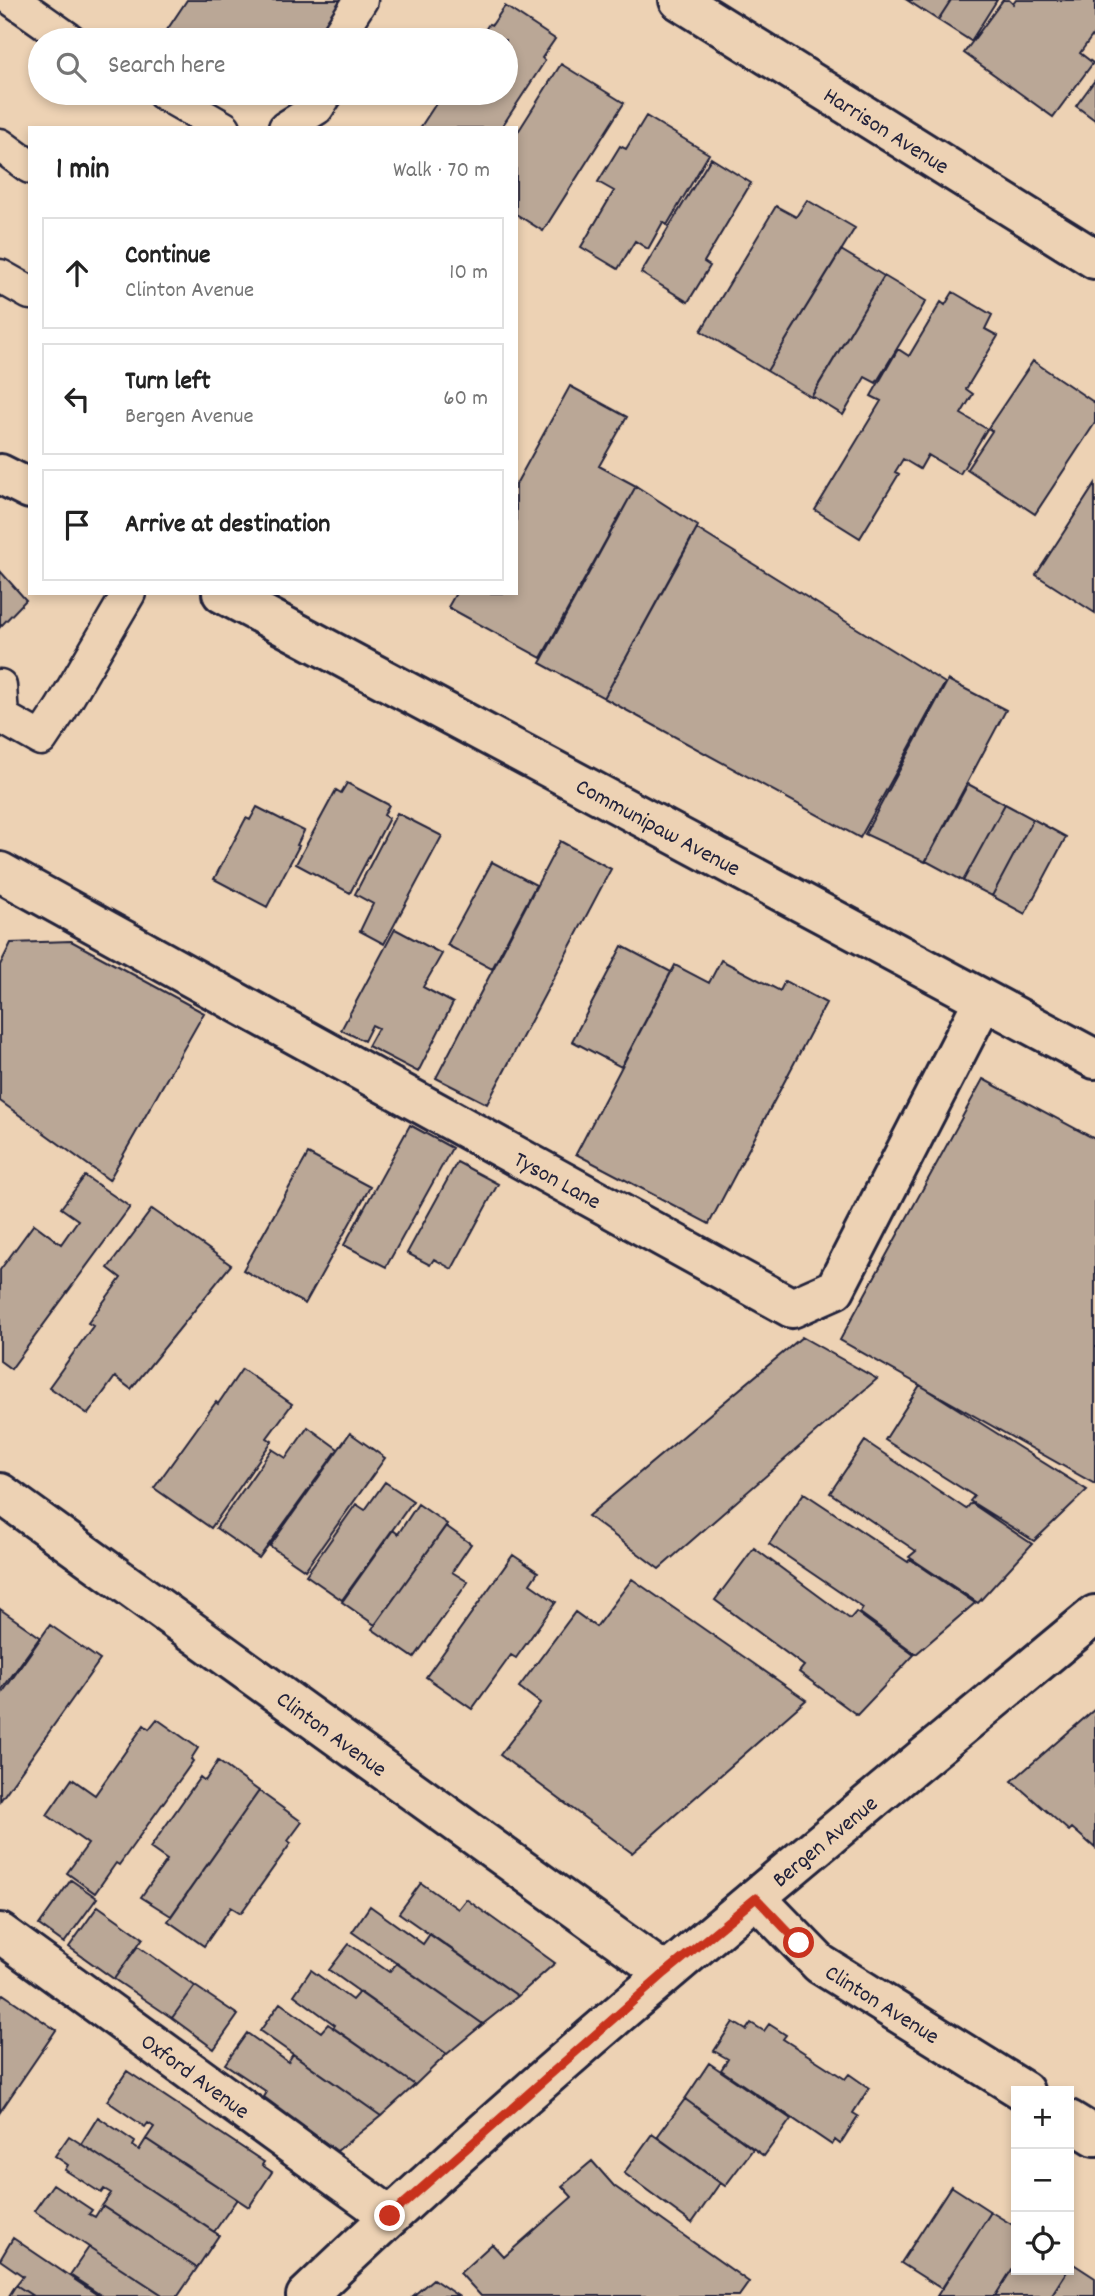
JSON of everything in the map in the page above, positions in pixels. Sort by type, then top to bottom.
[{"type":"street","name":"Harrison Avenue","points":[[679,0],[1095,259]]},
{"type":"street","points":[[0,474],[28,488]]},
{"type":"street","name":"Communipaw Avenue","points":[[226,595],[1095,1059]]},
{"type":"street","name":"Tyson Lane","points":[[0,872],[792,1308],[835,1289],[983,1001]]},
{"type":"street","name":"Clinton Avenue","points":[[0,1493],[665,1973]]},
{"type":"street","name":"Bergen Avenue","points":[[306,2296],[390,2216],[665,1973],[1095,1615]]},
{"type":"street","name":"Clinton Avenue","points":[[756,1898],[820,1964],[1016,2086]]},
{"type":"street","name":"Oxford Avenue","points":[[0,1933],[390,2216]]},
{"type":"street","points":[[1074,2123],[1095,2136]]},
{"type":"lane","points":[[13,0],[53,28]]},
{"type":"lane","points":[[343,28],[361,0]]},
{"type":"lane","points":[[366,28],[384,0]]},
{"type":"lane","points":[[184,105],[221,126]]},
{"type":"lane","points":[[288,126],[297,105]]},
{"type":"lane","points":[[290,126],[318,105]]},
{"type":"lane","points":[[19,155],[28,184]]},
{"type":"lane","points":[[0,276],[28,292]]},
{"type":"lane","points":[[0,709],[41,739],[127,595]]},
{"type":"building","points":[[187,0],[344,0],[326,28],[168,28]]},
{"type":"building","points":[[907,0],[951,0],[938,20]]},
{"type":"building","points":[[951,0],[997,0],[971,41],[938,20]]},
{"type":"building","points":[[1003,0],[1009,0],[1013,4],[1016,0],[1095,0],[1095,32],[1080,53],[1093,63],[1053,117],[964,53]]},
{"type":"building","points":[[505,6],[555,39],[542,58],[545,61],[518,102],[518,28],[486,28],[489,24],[492,25]]},
{"type":"building","points":[[561,64],[624,103],[543,231],[518,215],[518,132]]},
{"type":"building","points":[[1095,80],[1095,120],[1076,106]]},
{"type":"building","points":[[435,105],[516,105],[502,126],[421,126]]},
{"type":"building","points":[[646,116],[709,154],[667,225],[663,222],[648,249],[635,241],[618,269],[581,247],[614,191],[598,182],[620,146],[626,149]]},
{"type":"building","points":[[711,158],[751,183],[704,262],[710,266],[688,302],[641,273]]},
{"type":"building","points":[[807,200],[855,228],[767,371],[701,331],[776,206],[796,217]]},
{"type":"building","points":[[841,250],[884,276],[811,397],[767,371]]},
{"type":"building","points":[[884,276],[926,301],[876,383],[865,377],[843,415],[812,396]]},
{"type":"building","points":[[953,292],[992,315],[985,329],[998,336],[966,389],[973,394],[961,414],[987,429],[960,474],[928,455],[920,469],[903,459],[895,472],[899,474],[860,538],[815,510],[881,401],[871,396],[898,349],[909,356],[941,302],[945,305]]},
{"type":"building","points":[[1033,361],[1095,403],[1095,423],[1035,514],[967,469],[992,431],[988,428]]},
{"type":"building","points":[[570,386],[627,417],[599,466],[636,486],[541,658],[448,607],[455,595],[518,595],[518,480]]},
{"type":"building","points":[[1095,484],[1095,613],[1036,575]]},
{"type":"building","points":[[636,486],[698,526],[604,698],[540,663]]},
{"type":"building","points":[[697,529],[945,683],[860,838],[604,698]]},
{"type":"building","points":[[0,571],[26,600],[0,627]]},
{"type":"building","points":[[948,680],[1006,710],[925,862],[865,834]]},
{"type":"building","points":[[347,783],[389,805],[384,815],[389,818],[350,893],[296,864],[336,790],[341,793]]},
{"type":"building","points":[[968,784],[1005,804],[963,881],[926,861]]},
{"type":"building","points":[[1005,804],[1033,819],[992,896],[963,881]]},
{"type":"building","points":[[257,807],[304,831],[267,907],[214,879],[246,818],[250,820]]},
{"type":"building","points":[[397,813],[442,836],[384,944],[360,931],[373,904],[355,894]]},
{"type":"building","points":[[1033,819],[1066,837],[1025,914],[992,896]]},
{"type":"building","points":[[560,841],[611,869],[487,1104],[436,1078]]},
{"type":"building","points":[[492,862],[536,885],[492,969],[447,945]]},
{"type":"building","points":[[395,929],[442,954],[423,987],[453,1003],[418,1072],[368,1046],[378,1028],[372,1025],[364,1041],[341,1030]]},
{"type":"building","points":[[71,941],[204,1013],[109,1180],[0,1101],[0,965],[11,943]]},
{"type":"building","points":[[622,946],[671,972],[621,1067],[572,1041]]},
{"type":"building","points":[[721,960],[780,991],[785,981],[826,1003],[709,1224],[576,1154],[675,965],[709,983]]},
{"type":"building","points":[[983,1079],[1095,1139],[1095,1484],[840,1340]]},
{"type":"building","points":[[410,1125],[452,1148],[386,1267],[344,1245]]},
{"type":"building","points":[[308,1154],[370,1187],[305,1304],[243,1270]]},
{"type":"building","points":[[457,1162],[498,1184],[452,1269],[434,1259],[430,1265],[407,1253]]},
{"type":"building","points":[[85,1176],[130,1207],[11,1369],[0,1361],[0,1270],[34,1224],[61,1244],[78,1220],[61,1208]]},
{"type":"building","points":[[152,1209],[231,1265],[131,1389],[115,1377],[88,1414],[49,1387],[93,1326],[88,1323],[121,1278],[108,1268]]},
{"type":"building","points":[[802,1337],[877,1379],[659,1569],[588,1516]]},
{"type":"building","points":[[242,1369],[292,1404],[267,1438],[272,1441],[211,1528],[154,1488]]},
{"type":"building","points":[[920,1385],[1087,1490],[1034,1541],[970,1501],[974,1496],[885,1440]]},
{"type":"building","points":[[308,1427],[338,1449],[259,1558],[216,1528],[272,1449],[286,1458]]},
{"type":"building","points":[[350,1433],[385,1458],[305,1570],[270,1546]]},
{"type":"building","points":[[865,1441],[966,1509],[971,1503],[1032,1544],[978,1603],[909,1557],[916,1551],[830,1493]]},
{"type":"building","points":[[385,1482],[413,1501],[342,1600],[306,1575],[356,1504],[365,1510]]},
{"type":"building","points":[[804,1493],[975,1603],[916,1654],[860,1613],[863,1608],[769,1544]]},
{"type":"building","points":[[418,1504],[447,1524],[375,1625],[342,1602],[393,1530],[398,1534]]},
{"type":"building","points":[[446,1526],[471,1544],[452,1572],[468,1582],[414,1658],[372,1629]]},
{"type":"building","points":[[754,1548],[850,1619],[856,1612],[914,1655],[857,1715],[799,1672],[804,1666],[715,1600]]},
{"type":"building","points":[[513,1555],[538,1572],[530,1584],[556,1602],[516,1658],[511,1655],[472,1709],[426,1677]]},
{"type":"building","points":[[632,1579],[806,1700],[632,1853],[500,1755],[540,1703],[519,1687],[575,1612],[596,1627]]},
{"type":"building","points":[[0,1609],[40,1637],[0,1692]]},
{"type":"building","points":[[50,1625],[100,1660],[0,1801],[0,1696]]},
{"type":"building","points":[[1095,1709],[1095,1848],[1072,1828],[1069,1831],[1012,1781]]},
{"type":"building","points":[[157,1719],[198,1748],[191,1759],[193,1761],[119,1865],[116,1863],[95,1893],[67,1873],[88,1844],[47,1815],[72,1779],[95,1795],[144,1725],[149,1729]]},
{"type":"building","points":[[218,1761],[259,1791],[171,1916],[141,1897],[167,1860],[150,1848],[200,1777],[205,1781]]},
{"type":"building","points":[[259,1791],[302,1822],[288,1841],[291,1843],[241,1913],[231,1907],[204,1946],[168,1921]]},
{"type":"building","points":[[71,1880],[97,1898],[64,1943],[39,1925]]},
{"type":"building","points":[[421,1883],[458,1909],[466,1899],[555,1963],[518,1996],[399,1913]]},
{"type":"building","points":[[98,1906],[143,1938],[114,1979],[69,1947]]},
{"type":"building","points":[[370,1906],[423,1944],[430,1934],[518,1996],[483,2024],[352,1932]]},
{"type":"building","points":[[349,1944],[389,1972],[397,1963],[483,2024],[447,2054],[329,1970]]},
{"type":"building","points":[[138,1946],[195,1986],[172,2018],[114,1979]]},
{"type":"building","points":[[311,1970],[352,2000],[359,1992],[447,2054],[415,2085],[333,2028],[335,2025],[294,1995]]},
{"type":"building","points":[[195,1986],[238,2015],[214,2049],[172,2018]]},
{"type":"building","points":[[3,1994],[56,2030],[0,2112],[0,1999]]},
{"type":"building","points":[[280,2003],[321,2032],[328,2024],[415,2085],[381,2116],[260,2031]]},
{"type":"building","points":[[733,2022],[746,2030],[751,2023],[764,2031],[769,2024],[786,2035],[783,2039],[845,2079],[849,2074],[869,2088],[853,2113],[858,2116],[840,2144],[835,2140],[832,2145],[721,2070],[728,2059],[714,2051]]},
{"type":"building","points":[[247,2033],[288,2062],[293,2054],[381,2116],[337,2151],[264,2097],[267,2092],[225,2064]]},
{"type":"building","points":[[709,2063],[791,2119],[764,2156],[685,2099]]},
{"type":"building","points":[[127,2071],[264,2162],[262,2165],[272,2172],[249,2207],[146,2139],[154,2127],[148,2123],[145,2127],[107,2101]]},
{"type":"building","points":[[685,2099],[753,2149],[725,2186],[657,2137]]},
{"type":"building","points":[[98,2117],[135,2142],[133,2146],[139,2150],[146,2139],[237,2199],[214,2232],[81,2144]]},
{"type":"building","points":[[652,2134],[720,2183],[692,2223],[624,2173]]},
{"type":"building","points":[[69,2136],[219,2235],[197,2268],[102,2206],[111,2193],[104,2189],[101,2193],[65,2170],[68,2165],[55,2156]]},
{"type":"building","points":[[592,2161],[614,2186],[749,2282],[739,2296],[481,2296],[460,2273],[492,2244],[504,2257],[572,2197],[562,2186]]},
{"type":"building","points":[[53,2184],[92,2210],[89,2214],[95,2217],[102,2206],[197,2268],[178,2296],[164,2296],[34,2211]]},
{"type":"building","points":[[951,2186],[991,2212],[942,2289],[901,2263]]},
{"type":"building","points":[[991,2212],[1011,2224],[1011,2271],[995,2296],[937,2296]]},
{"type":"building","points":[[13,2238],[99,2296],[33,2296],[16,2285],[23,2276],[0,2260]]},
{"type":"building","points":[[89,2247],[164,2296],[102,2296],[70,2275]]},
{"type":"building","points":[[1074,2264],[1095,2278],[1095,2296],[1051,2296],[1064,2275],[1074,2275]]},
{"type":"building","points":[[1011,2271],[1011,2275],[1065,2275],[1051,2296],[995,2296]]},
{"type":"building","points":[[433,2279],[458,2296],[413,2296]]},
{"type":"building","points":[[16,2285],[33,2296],[9,2296]]},
{"type":"route","points":[[390,2216],[665,1973],[756,1898],[799,1943]]}]
